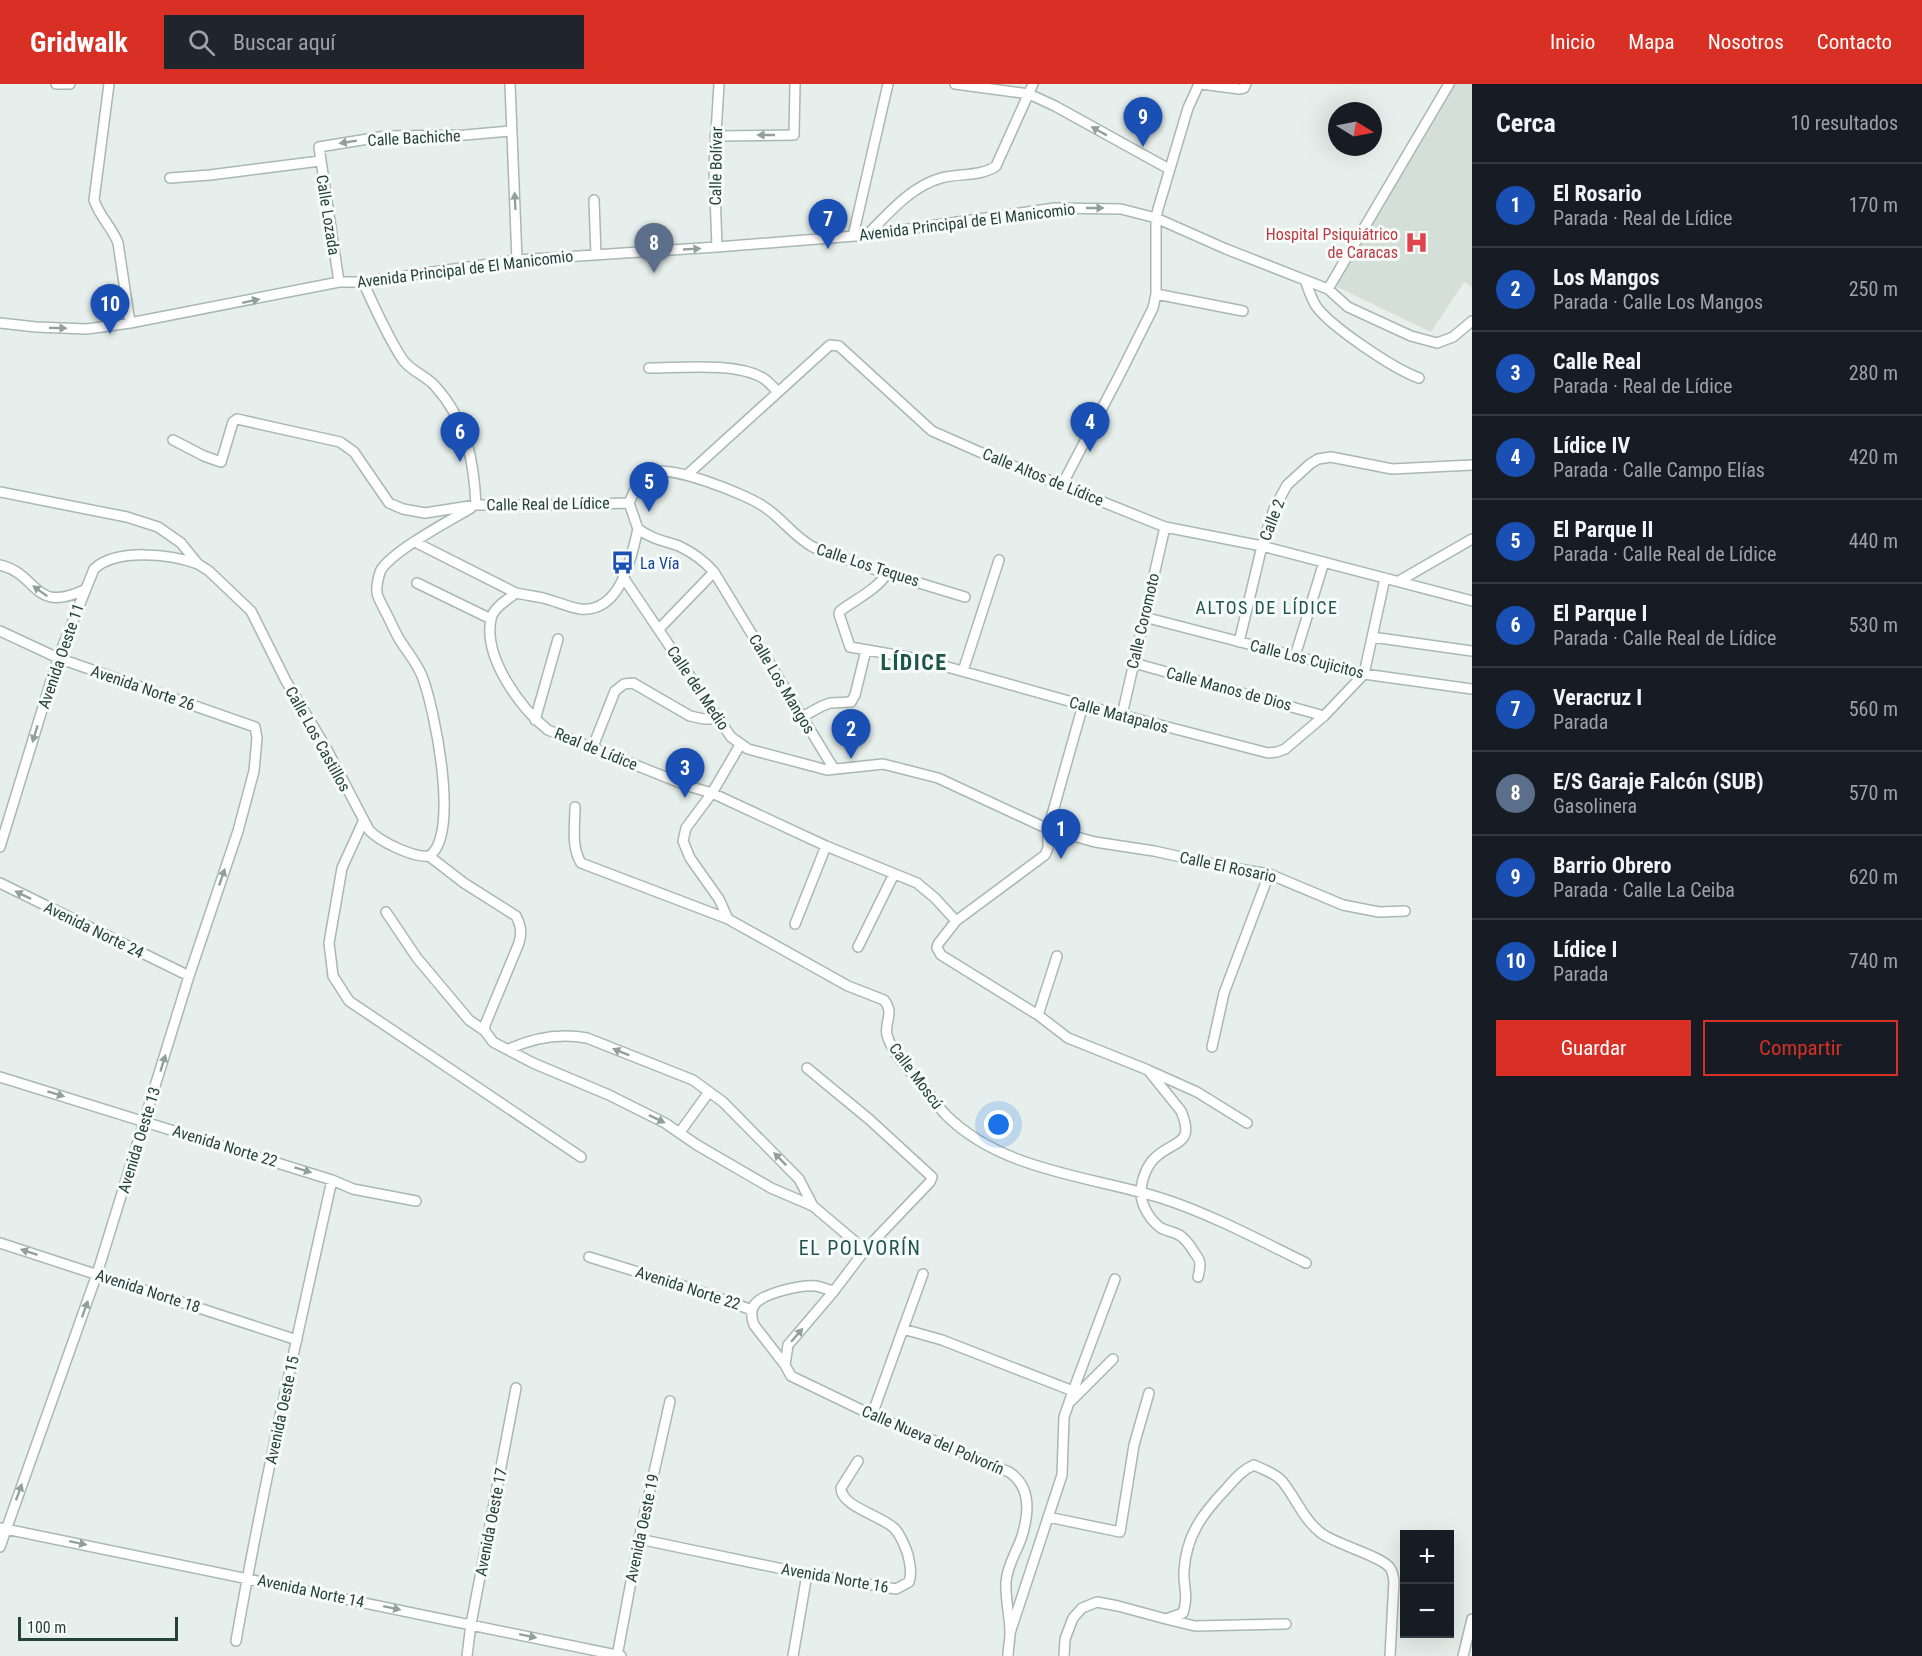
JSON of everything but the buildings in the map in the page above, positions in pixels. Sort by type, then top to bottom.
[{"type":"street","points":[[56,84],[70,84]]},
{"type":"street","points":[[109,84],[94,200],[96,209],[113,231],[118,243],[130,323]]},
{"type":"street","points":[[510,84],[517,260]]},
{"type":"street","name":"Calle Bolívar","points":[[717,247],[714,166],[719,84]]},
{"type":"street","points":[[715,136],[794,135],[795,84]]},
{"type":"street","points":[[853,236],[888,84]]},
{"type":"street","points":[[955,84],[1029,94],[1055,106],[1168,170]]},
{"type":"street","points":[[867,235],[901,201],[926,183],[943,177],[986,171],[996,166],[1033,84]]},
{"type":"street","points":[[1062,485],[1152,308],[1156,294],[1156,218],[1168,170],[1188,108],[1200,84],[1239,89],[1244,88],[1246,84]]},
{"type":"street","points":[[1328,290],[1449,84]]},
{"type":"street","name":"Calle Bachiche","points":[[319,148],[386,136],[465,135],[511,131]]},
{"type":"street","name":"Calle Lozada","points":[[319,148],[339,282]]},
{"type":"street","points":[[170,178],[320,161]]},
{"type":"street","points":[[594,200],[596,255]]},
{"type":"street","name":"Avenida Principal de El Manicomio","points":[[0,323],[36,327],[87,328],[130,323],[339,282],[363,282],[517,260],[867,235],[1055,208],[1120,209],[1156,218],[1328,290],[1348,307],[1412,336],[1437,343],[1453,337],[1472,321]]},
{"type":"street","points":[[1305,280],[1316,305],[1327,317],[1396,368],[1419,378]]},
{"type":"street","name":"Calle Real de Lídice","points":[[363,282],[405,362],[433,384],[446,398],[458,418],[467,438],[472,460],[476,505]]},
{"type":"street","points":[[1156,294],[1243,311]]},
{"type":"street","name":"Calle Altos de Lídice","points":[[688,474],[830,345],[837,345],[932,431],[1165,527],[1262,546],[1472,601]]},
{"type":"street","points":[[649,368],[720,368],[740,371],[764,379],[777,391]]},
{"type":"street","points":[[173,440],[221,462],[233,422],[236,419],[294,431],[340,442],[354,452],[388,504],[425,513],[476,505]]},
{"type":"street","name":"Calle 2","points":[[1239,642],[1262,546],[1274,509],[1280,496],[1299,473],[1318,459],[1331,457],[1392,469],[1472,465]]},
{"type":"street","name":"Calle Los Teques","points":[[628,503],[640,481],[651,472],[658,470],[688,474],[764,506],[813,547],[965,597]]},
{"type":"street","name":"Calle Los Castillos","points":[[0,492],[128,517],[158,527],[181,543],[198,564],[209,571],[251,611],[286,681],[326,746],[363,822],[376,837],[415,855],[429,856],[464,883],[516,916],[522,933],[486,1019],[485,1031]]},
{"type":"street","name":"Calle Real de Lídice","points":[[429,856],[436,849],[445,815],[445,788],[434,726],[422,677],[376,593],[380,571],[391,559],[415,542],[476,505],[628,503],[638,529]]},
{"type":"street","name":"Calle Coromoto","points":[[1122,715],[1165,527]]},
{"type":"street","points":[[415,542],[516,593],[586,609],[614,596],[629,566],[638,529]]},
{"type":"street","name":"Calle Los Mangos","points":[[638,529],[652,538],[680,547],[706,563],[714,572],[834,769]]},
{"type":"street","points":[[1399,581],[1472,539]]},
{"type":"street","name":"Avenida Oeste 11","points":[[1,842],[58,658],[94,569],[110,558],[131,555],[162,556],[198,564]]},
{"type":"street","points":[[963,671],[999,560]]},
{"type":"street","points":[[1295,656],[1324,562]]},
{"type":"street","points":[[0,565],[13,570],[45,596],[57,598],[84,590]]},
{"type":"street","points":[[659,629],[714,572]]},
{"type":"street","name":"Calle Matapalos","points":[[888,572],[883,580],[872,589],[839,612],[849,646],[919,659],[1268,753],[1285,749],[1324,716],[1364,674]]},
{"type":"street","name":"Calle del Medio","points":[[623,577],[731,737],[748,749],[817,768],[834,769]]},
{"type":"street","points":[[1364,674],[1385,578]]},
{"type":"street","points":[[417,583],[491,619],[496,608],[516,593]]},
{"type":"street","name":"Calle Los Cujicitos","points":[[1144,617],[1364,674],[1472,689]]},
{"type":"street","name":"Real de Lídice","points":[[491,619],[491,647],[499,671],[535,720],[548,730],[688,786],[712,793],[826,846],[916,883],[936,898],[956,921]]},
{"type":"street","name":"Avenida Norte 26","points":[[0,631],[58,658],[255,727]]},
{"type":"street","points":[[1372,637],[1472,651]]},
{"type":"street","points":[[535,720],[558,639]]},
{"type":"street","points":[[802,717],[830,703],[851,702],[855,695],[866,650]]},
{"type":"street","name":"Calle Manos de Dios","points":[[1134,663],[1324,716]]},
{"type":"street","points":[[592,749],[615,691],[624,684],[633,683],[690,716],[719,719]]},
{"type":"street","points":[[1083,705],[1048,829],[1045,855],[956,921],[936,948],[938,952],[1038,1015],[1068,1038],[1197,1092],[1247,1123]]},
{"type":"street","name":"Avenida Oeste 13","points":[[0,1547],[3,1528],[97,1274],[189,976],[238,831],[254,771],[257,738],[255,727]]},
{"type":"street","points":[[728,919],[720,899],[690,858],[683,841],[686,828],[712,793],[740,745]]},
{"type":"street","points":[[834,769],[883,764],[938,778],[1048,829]]},
{"type":"street","name":"Calle Moscú","points":[[575,807],[574,844],[576,855],[581,863],[728,919],[848,986],[884,1000],[890,1013],[886,1032],[892,1048],[946,1115],[972,1136],[998,1150],[1033,1164],[1160,1198],[1200,1213],[1306,1263]]},
{"type":"street","points":[[363,822],[342,868],[329,943],[333,976],[349,1001],[580,1157]]},
{"type":"street","name":"Calle El Rosario","points":[[1048,829],[1095,842],[1269,873],[1343,905],[1379,912],[1405,911]]},
{"type":"street","points":[[795,924],[826,846]]},
{"type":"street","points":[[1212,1047],[1224,993],[1269,873]]},
{"type":"street","points":[[858,947],[894,874]]},
{"type":"street","name":"Avenida Norte 24","points":[[0,883],[189,976]]},
{"type":"street","points":[[386,912],[417,958],[469,1020],[485,1031],[493,1042],[533,1063],[628,1104],[665,1123],[696,1145],[771,1188],[813,1206],[865,1250]]},
{"type":"street","points":[[1038,1015],[1057,956]]},
{"type":"street","points":[[509,1049],[552,1037],[587,1038],[693,1080],[723,1102],[799,1179],[813,1206]]},
{"type":"street","points":[[785,1365],[788,1345],[865,1250],[930,1182],[932,1177],[870,1120],[807,1068]]},
{"type":"street","points":[[1148,1070],[1181,1111],[1185,1134],[1180,1142],[1156,1156],[1151,1162],[1141,1193],[1142,1202],[1149,1215],[1161,1228],[1181,1236],[1191,1247],[1200,1261],[1198,1277]]},
{"type":"street","name":"Avenida Norte 22","points":[[0,1077],[332,1179],[353,1189],[416,1201]]},
{"type":"street","points":[[680,1132],[709,1092]]},
{"type":"street","name":"Avenida Oeste 15","points":[[236,1641],[247,1578],[332,1179]]},
{"type":"street","name":"Avenida Norte 18","points":[[0,1243],[297,1340]]},
{"type":"street","name":"Avenida Norte 22","points":[[589,1257],[752,1310]]},
{"type":"street","points":[[872,1415],[923,1274]]},
{"type":"street","points":[[1010,1633],[1062,1475],[1064,1417],[1115,1279]]},
{"type":"street","points":[[752,1310],[755,1303],[760,1300],[793,1287],[815,1286],[834,1291]]},
{"type":"street","name":"Calle Nueva del Polvorín","points":[[752,1310],[751,1317],[754,1325],[791,1376],[872,1415],[1009,1472],[1020,1481],[1027,1503],[1021,1539],[1006,1582],[1010,1633],[1008,1656]]},
{"type":"street","points":[[903,1329],[942,1340],[1073,1391]]},
{"type":"street","points":[[1069,1402],[1113,1359]]},
{"type":"street","name":"Avenida Oeste 17","points":[[467,1656],[471,1624],[516,1388]]},
{"type":"street","points":[[1048,1517],[1120,1532],[1134,1445],[1149,1393]]},
{"type":"street","name":"Avenida Oeste 19","points":[[618,1656],[639,1539],[670,1401]]},
{"type":"street","name":"Avenida Norte 16","points":[[639,1539],[807,1574],[896,1589],[909,1582],[912,1572],[905,1546],[896,1530],[843,1497],[841,1493],[841,1488],[858,1461]]},
{"type":"street","points":[[1166,1619],[1183,1613],[1185,1607],[1187,1600],[1184,1572],[1189,1541],[1198,1522],[1206,1510],[1243,1470],[1254,1465],[1273,1474],[1282,1482],[1306,1519],[1320,1533],[1385,1563],[1392,1570],[1394,1581],[1390,1656]]},
{"type":"street","name":"Avenida Norte 14","points":[[3,1528],[618,1656]]},
{"type":"street","points":[[793,1656],[807,1574]]},
{"type":"street","points":[[1064,1656],[1065,1639],[1074,1618],[1082,1608],[1097,1602],[1195,1626],[1286,1624]]},
{"type":"street","points":[[1462,1656],[1472,1619]]},
{"type":"shaded area","name":"Hospital Psiquiátrico de Caracas","points":[[1451,84],[1472,84],[1472,287],[1464,282],[1431,332],[1335,286]]},
{"type":"place","name":"Barrio Obrero","points":[[1143,147]]},
{"type":"place","name":"Hospital Psiquiátrico de Caracas","points":[[1416,243]]},
{"type":"place","name":"Veracruz I","points":[[828,249]]},
{"type":"place","name":"E/S Garaje Falcón (SUB)","points":[[654,273]]},
{"type":"place","name":"Lídice I","points":[[110,334]]},
{"type":"place","name":"Lídice IV","points":[[1090,452]]},
{"type":"place","name":"El Parque I","points":[[460,462]]},
{"type":"place","name":"El Parque II","points":[[649,512]]},
{"type":"place","name":"La Vía","points":[[622,563]]},
{"type":"place","name":"Los Mangos","points":[[851,759]]},
{"type":"place","name":"Calle Real","points":[[685,798]]},
{"type":"place","name":"El Rosario","points":[[1061,859]]},
{"type":"district","name":"ALTOS DE LÍDICE","points":[[1267,607]]},
{"type":"district","name":"LÍDICE","points":[[914,662]]},
{"type":"district","name":"EL POLVORÍN","points":[[860,1248]]}]
